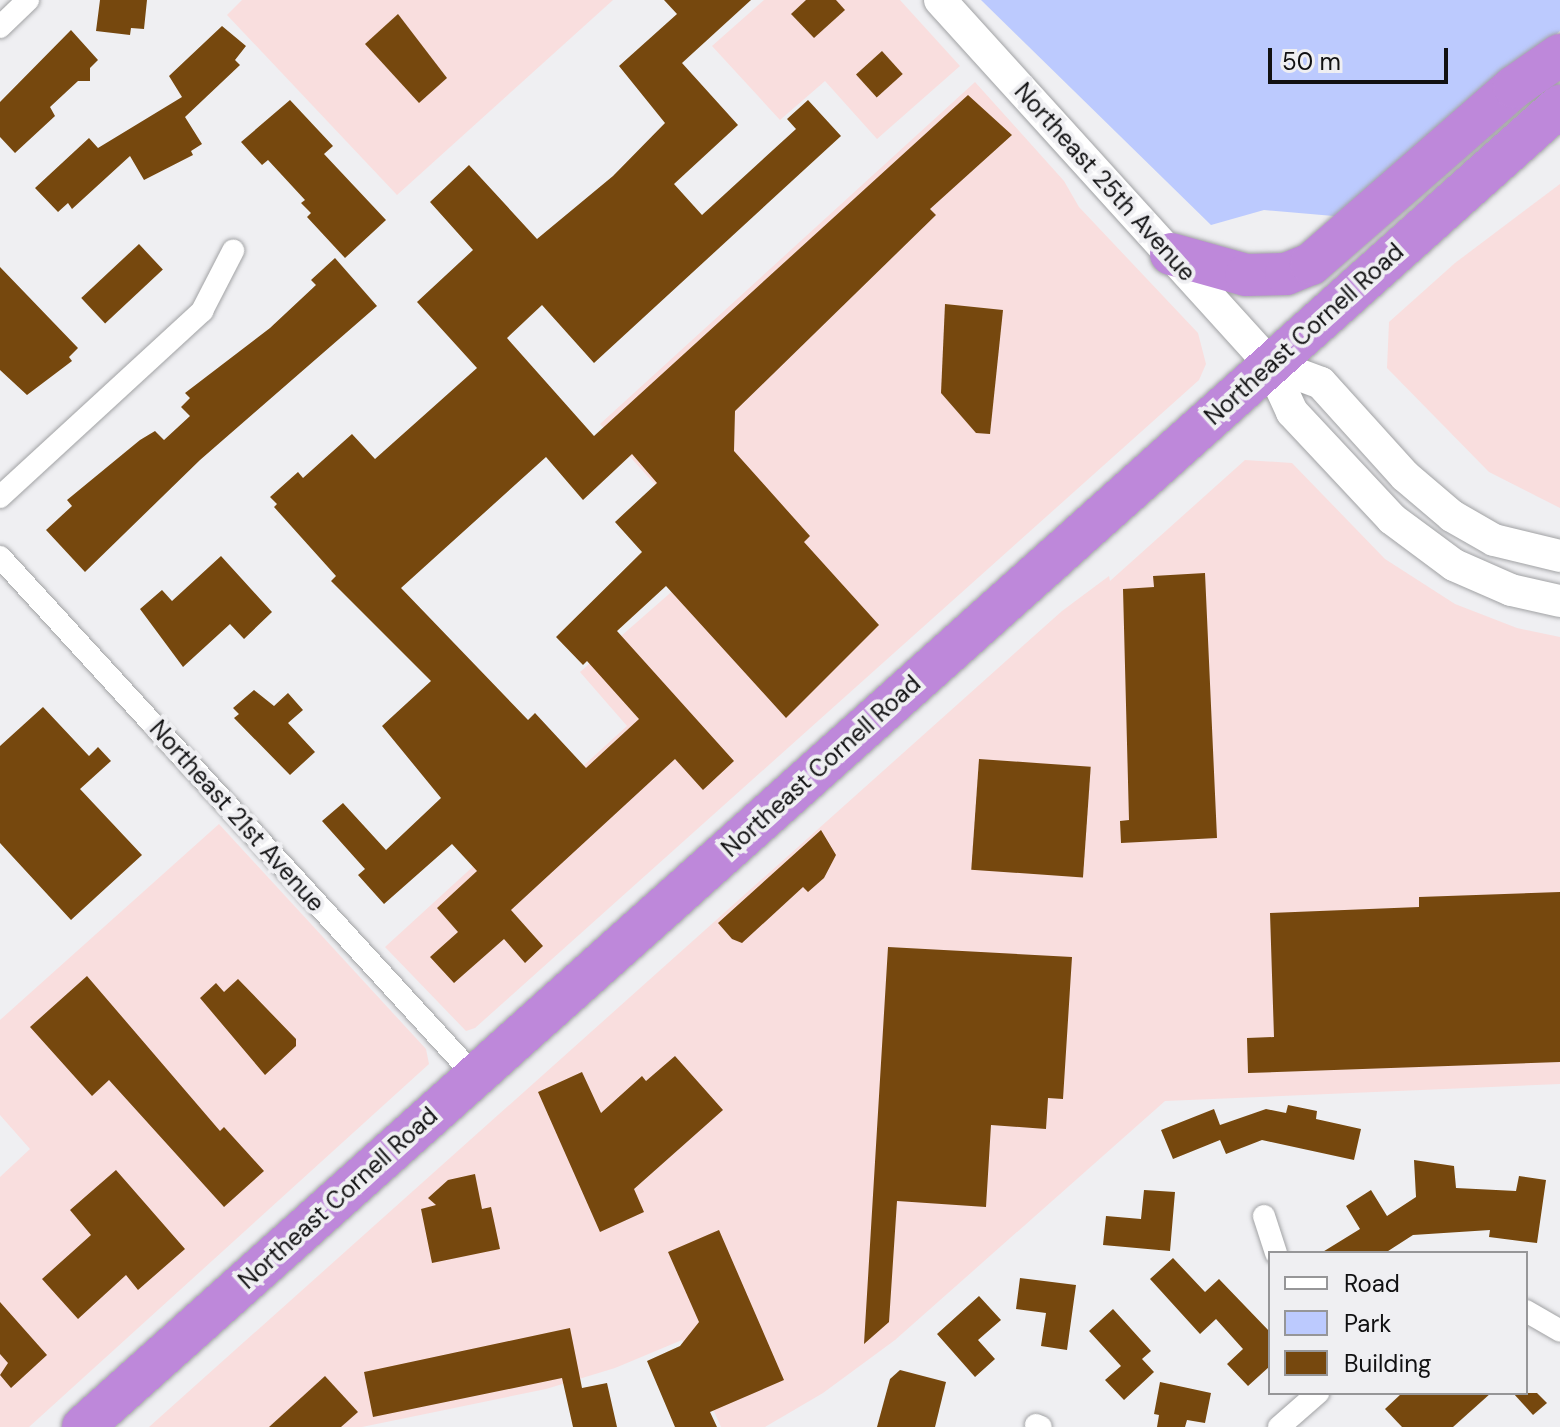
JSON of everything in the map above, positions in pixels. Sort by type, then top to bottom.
[{"type":"highway","points":[[1171,254],[1246,275],[1286,274],[1311,264],[1514,87],[1560,55]]},
{"type":"highway","name":"Northeast Cornell Road","points":[[84,1427],[1560,106]]},
{"type":"main road","name":"Northeast 25th Avenue","points":[[940,0],[1270,364],[1292,412],[1404,530],[1480,577],[1560,601]]},
{"type":"main road","name":"Northeast 25th Avenue","points":[[1270,364],[1321,383],[1405,476],[1452,516],[1494,540],[1560,556]]},
{"type":"street","points":[[0,27],[28,1]]},
{"type":"street","points":[[0,497],[202,311],[233,251]]},
{"type":"street","name":"Northeast 21st Avenue","points":[[0,557],[474,1075]]},
{"type":"street","points":[[1264,1216],[1275,1251]]},
{"type":"street","points":[[1528,1312],[1560,1331]]},
{"type":"street","points":[[1279,1427],[1316,1395]]},
{"type":"shaded area","points":[[242,0],[613,0],[397,195],[227,15]]},
{"type":"shaded area","points":[[764,0],[900,0],[960,66],[877,139],[825,81],[780,120],[712,46]]},
{"type":"shaded area","points":[[975,82],[1064,181],[1079,207],[1198,333],[1206,364],[1199,380],[475,1028],[466,1031],[385,947],[627,726],[580,672],[717,552],[600,424]]},
{"type":"shaded area","points":[[1560,184],[1560,508],[1489,472],[1387,368],[1389,322],[1455,263]]},
{"type":"shaded area","points":[[1245,460],[1292,463],[1385,559],[1455,604],[1517,628],[1560,637],[1560,1084],[1165,1101],[895,1340],[823,1393],[765,1427],[721,1427],[682,1340],[615,1368],[546,1389],[362,1427],[149,1427],[1062,611],[1109,576],[1110,581]]},
{"type":"shaded area","points":[[219,824],[426,1049],[429,1064],[29,1427],[0,1427],[0,1177],[30,1149],[0,1115],[0,1020]]},
{"type":"green space","points":[[981,0],[1560,0],[1560,31],[1345,217],[1264,210],[1211,225]]},
{"type":"building","points":[[100,0],[147,0],[144,29],[131,28],[130,35],[96,31]]},
{"type":"building","points":[[664,0],[751,0],[682,63],[738,125],[674,184],[702,215],[796,129],[787,119],[808,100],[841,136],[594,363],[542,305],[507,338],[594,436],[968,95],[1012,135],[930,209],[936,215],[735,411],[734,451],[810,536],[804,542],[879,625],[786,718],[666,586],[617,631],[734,761],[703,790],[675,759],[511,910],[543,946],[525,963],[504,939],[454,983],[430,957],[458,932],[437,908],[477,871],[452,844],[384,904],[358,875],[365,869],[322,821],[343,803],[386,850],[441,798],[382,726],[431,681],[331,581],[336,576],[274,507],[277,504],[270,497],[298,472],[303,478],[352,434],[375,459],[477,368],[417,302],[473,250],[430,202],[469,165],[537,239],[613,176],[665,123],[619,66],[677,14]],"holes":[[[632,454],[657,483],[615,522],[642,552],[556,637],[583,665],[587,661],[639,719],[586,768],[535,713],[528,720],[401,588],[546,457],[583,500]]]},
{"type":"building","points":[[806,0],[836,0],[845,10],[814,38],[791,14]]},
{"type":"building","points":[[398,14],[447,78],[419,103],[365,44]]},
{"type":"building","points":[[222,26],[246,46],[235,60],[240,65],[185,117],[202,144],[191,151],[193,155],[144,180],[130,156],[72,209],[68,203],[58,212],[35,188],[89,138],[98,148],[182,97],[169,76]]},
{"type":"building","points":[[71,30],[98,60],[90,68],[90,81],[78,81],[50,107],[55,116],[15,153],[0,137],[0,102]]},
{"type":"building","points":[[882,51],[903,74],[877,97],[856,74]]},
{"type":"building","points":[[290,100],[333,146],[324,154],[386,220],[345,258],[307,217],[311,213],[301,203],[305,200],[268,160],[262,165],[241,142]]},
{"type":"building","points":[[139,244],[163,270],[105,323],[81,298]]},
{"type":"building","points":[[335,258],[377,306],[200,460],[85,572],[46,530],[72,506],[67,500],[140,440],[155,431],[164,440],[190,416],[181,407],[190,398],[185,393],[270,328],[316,285],[311,280]]},
{"type":"building","points":[[0,267],[78,348],[69,357],[72,361],[27,395],[0,370]]},
{"type":"building","points":[[945,304],[1003,310],[990,434],[976,433],[941,393]]},
{"type":"building","points":[[221,556],[272,612],[244,639],[230,624],[183,667],[140,609],[162,590],[172,601]]},
{"type":"building","points":[[1205,573],[1217,838],[1121,843],[1120,821],[1129,820],[1123,589],[1154,587],[1153,576]]},
{"type":"building","points":[[254,690],[274,706],[288,693],[303,710],[288,723],[315,752],[290,775],[234,718],[239,714],[233,708]]},
{"type":"building","points":[[43,707],[89,756],[98,747],[111,761],[80,789],[142,855],[71,920],[0,843],[0,746]]},
{"type":"building","points":[[979,759],[1091,767],[1083,878],[971,870]]},
{"type":"building","points":[[821,830],[836,855],[824,878],[808,892],[803,887],[742,943],[732,939],[718,923]]},
{"type":"building","points":[[1560,892],[1560,1062],[1248,1073],[1247,1038],[1274,1037],[1270,913],[1419,907],[1419,897]]},
{"type":"building","points":[[888,947],[1072,957],[1063,1099],[1048,1098],[1046,1129],[991,1125],[986,1207],[897,1201],[889,1322],[864,1344]]},
{"type":"building","points":[[87,976],[220,1131],[224,1127],[264,1171],[224,1207],[109,1080],[92,1096],[30,1027]]},
{"type":"building","points":[[238,979],[296,1039],[296,1046],[265,1075],[200,998],[216,983],[224,992]]},
{"type":"building","points":[[675,1056],[723,1110],[634,1189],[644,1212],[600,1232],[538,1092],[582,1072],[601,1113],[642,1076],[646,1081]]},
{"type":"building","points":[[1288,1105],[1317,1111],[1316,1119],[1361,1129],[1354,1160],[1262,1140],[1226,1154],[1220,1140],[1173,1159],[1161,1130],[1214,1109],[1220,1125],[1266,1109],[1286,1113]]},
{"type":"building","points":[[1414,1160],[1454,1166],[1456,1188],[1516,1191],[1519,1176],[1546,1180],[1537,1243],[1489,1237],[1490,1230],[1413,1235],[1388,1251],[1324,1251],[1360,1229],[1346,1206],[1371,1190],[1387,1216],[1416,1197]]},
{"type":"building","points":[[116,1170],[185,1249],[138,1290],[126,1275],[78,1319],[42,1279],[91,1235],[70,1210]]},
{"type":"building","points":[[475,1174],[482,1209],[491,1207],[500,1249],[432,1263],[421,1209],[436,1205],[428,1198],[448,1180]]},
{"type":"building","points":[[1144,1190],[1175,1192],[1170,1251],[1103,1245],[1106,1216],[1141,1219]]},
{"type":"building","points":[[719,1230],[784,1380],[710,1412],[717,1427],[675,1427],[647,1361],[680,1346],[699,1322],[668,1252]]},
{"type":"building","points":[[1173,1258],[1205,1292],[1219,1279],[1268,1330],[1268,1368],[1248,1386],[1227,1364],[1243,1349],[1216,1319],[1200,1334],[1150,1279]]},
{"type":"building","points":[[1020,1278],[1076,1285],[1067,1350],[1041,1346],[1046,1313],[1016,1309]]},
{"type":"building","points":[[979,1296],[1001,1320],[978,1340],[995,1359],[975,1377],[937,1334]]},
{"type":"building","points":[[0,1302],[47,1355],[11,1388],[0,1375],[8,1363],[0,1354]]},
{"type":"building","points":[[1113,1309],[1151,1351],[1142,1359],[1154,1372],[1124,1400],[1105,1380],[1121,1366],[1089,1331]]},
{"type":"building","points":[[570,1328],[582,1388],[607,1383],[617,1427],[573,1427],[562,1378],[373,1417],[364,1372]]},
{"type":"building","points":[[900,1370],[946,1382],[935,1427],[877,1427],[890,1379]]},
{"type":"building","points":[[325,1376],[358,1412],[341,1427],[269,1427]]},
{"type":"building","points":[[1160,1382],[1211,1393],[1205,1423],[1187,1420],[1185,1427],[1157,1427],[1159,1415],[1154,1414]]},
{"type":"building","points":[[1537,1393],[1547,1403],[1533,1415],[1515,1395]]},
{"type":"building","points":[[1400,1395],[1489,1395],[1453,1427],[1402,1427],[1385,1409]]}]
